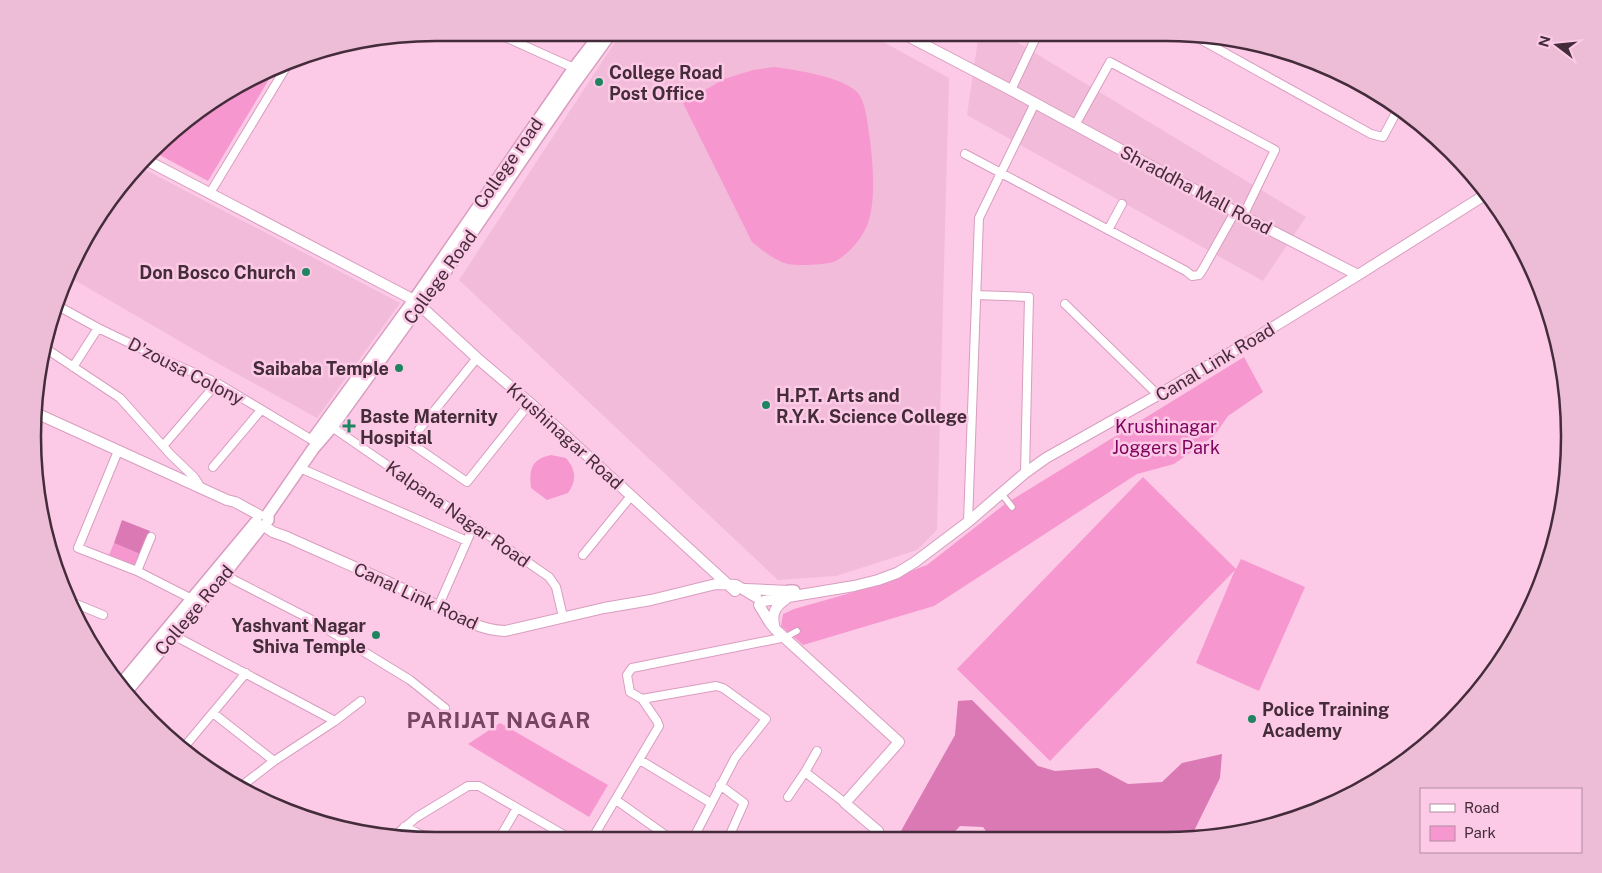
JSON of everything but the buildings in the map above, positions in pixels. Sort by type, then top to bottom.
[{"type":"main road","name":"College road","points":[[125,679],[261,521],[312,440],[417,302],[574,68],[595,41]]},
{"type":"main road","name":"College Road","points":[[131,686],[225,573],[313,449],[332,427],[417,302],[463,247],[605,41]]},
{"type":"street","points":[[514,41],[574,68]]},
{"type":"street","points":[[917,41],[1011,90],[1034,41]]},
{"type":"street","points":[[1209,44],[1371,134],[1383,137],[1395,115]]},
{"type":"street","points":[[965,154],[1186,271],[1192,276],[1199,274],[1203,269],[1239,214],[1275,150],[1110,62],[1075,125]]},
{"type":"street","points":[[210,193],[283,72]]},
{"type":"street","name":"Shraddha Mall Road","points":[[1011,90],[1239,214],[1358,275]]},
{"type":"street","points":[[968,522],[979,218],[1035,103]]},
{"type":"street","name":"Krushinagar Road","points":[[151,163],[417,302],[477,358],[530,403],[714,573],[734,587]]},
{"type":"street","name":"Canal Link Road","points":[[42,416],[228,500],[234,507],[261,521],[273,532],[493,631],[505,631],[716,584],[791,593],[854,586],[897,573],[915,562],[968,522],[1025,473],[1046,458],[1158,395],[1358,275],[1480,198]]},
{"type":"street","points":[[1108,230],[1122,204]]},
{"type":"street","points":[[976,295],[1029,297],[1025,473]]},
{"type":"street","points":[[1065,304],[1158,395]]},
{"type":"street","name":"D'zousa Colony","points":[[62,308],[98,328],[217,383],[312,440]]},
{"type":"street","points":[[73,367],[98,328]]},
{"type":"street","points":[[51,352],[120,398],[162,446],[194,477],[201,488]]},
{"type":"street","points":[[477,358],[409,442],[467,482],[530,403]]},
{"type":"street","points":[[162,446],[217,383]]},
{"type":"street","points":[[213,467],[261,410]]},
{"type":"street","name":"Kalpana Nagar Road","points":[[332,427],[549,577],[556,586],[563,617]]},
{"type":"street","points":[[118,451],[78,548],[137,571],[192,599]]},
{"type":"street","points":[[300,468],[467,541]]},
{"type":"street","points":[[1001,493],[1012,507]]},
{"type":"street","points":[[583,555],[631,496]]},
{"type":"street","points":[[438,607],[474,525]]},
{"type":"street","points":[[137,571],[151,537]]},
{"type":"street","points":[[225,573],[234,580],[312,620],[394,670],[410,680],[445,708]]},
{"type":"street","points":[[734,587],[760,601],[774,624],[786,638],[899,742],[845,803]]},
{"type":"street","points":[[760,601],[791,593]]},
{"type":"street","points":[[774,624],[774,611],[791,593]]},
{"type":"street","points":[[79,605],[104,615]]},
{"type":"street","points":[[596,832],[659,726],[658,721],[642,699],[630,692],[627,675],[632,668],[786,638],[797,630]]},
{"type":"street","points":[[173,635],[335,721]]},
{"type":"street","points":[[187,743],[246,673]]},
{"type":"street","points":[[642,699],[716,686],[723,688],[766,719],[735,758],[696,832]]},
{"type":"street","points":[[246,783],[361,701]]},
{"type":"street","points":[[213,713],[274,761]]},
{"type":"street","points":[[788,797],[818,751]]},
{"type":"street","points":[[640,760],[711,803]]},
{"type":"street","points":[[805,772],[845,803],[877,832]]},
{"type":"street","points":[[720,785],[744,803],[731,832]]},
{"type":"street","points":[[401,830],[417,817],[468,786],[479,786],[559,832]]},
{"type":"street","points":[[616,800],[661,832]]},
{"type":"street","points":[[503,832],[517,808]]},
{"type":"street","points":[[404,827],[413,831]]},
{"type":"shaded area","name":"H.P.T. Arts and R.Y.K. Science College","points":[[616,41],[882,41],[949,78],[937,530],[917,550],[836,576],[778,580],[459,280]]},
{"type":"shaded area","points":[[978,41],[1015,41],[1306,217],[1263,281],[967,115]]},
{"type":"shaded area","points":[[145,170],[400,303],[317,418],[219,364],[74,280],[94,239],[108,217]]},
{"type":"shaded area","points":[[122,520],[150,531],[140,554],[114,543]]},
{"type":"shaded area","points":[[972,700],[1038,766],[1055,771],[1098,768],[1128,784],[1162,782],[1182,763],[1222,754],[1220,778],[1194,831],[987,832],[983,827],[960,826],[954,832],[900,832],[955,735],[958,701]]},
{"type":"green space","points":[[774,67],[817,75],[840,82],[857,92],[863,101],[873,171],[871,214],[859,240],[844,256],[833,262],[810,265],[783,263],[764,252],[752,242],[683,103],[724,79],[753,70]]},
{"type":"green space","points":[[270,78],[208,181],[159,155],[176,139],[217,108]]},
{"type":"green space","name":"Krushinagar Joggers Park","points":[[1244,357],[1263,392],[1228,416],[1214,436],[1174,464],[1137,474],[934,606],[803,645],[781,626],[783,614],[794,609],[854,592],[927,565],[1005,504]]},
{"type":"green space","points":[[551,455],[566,458],[572,467],[574,479],[568,493],[547,500],[531,488],[530,476],[535,462]]},
{"type":"green space","points":[[1143,477],[1236,569],[1241,559],[1305,587],[1259,691],[1196,663],[1235,570],[1050,761],[957,669]]},
{"type":"green space","points":[[114,543],[140,554],[135,566],[109,555]]},
{"type":"green space","points":[[500,723],[608,785],[589,817],[468,744]]},
{"type":"place","name":"College Road Post Office","points":[[599,82]]},
{"type":"place","name":"Don Bosco Church","points":[[306,272]]},
{"type":"place","name":"Saibaba Temple","points":[[399,368]]},
{"type":"place","name":"H.P.T. Arts and R.Y.K. Science College","points":[[766,405]]},
{"type":"place","name":"Baste Maternity Hospital","points":[[349,426]]},
{"type":"place","name":"Yashvant Nagar Shiva Temple","points":[[376,635]]},
{"type":"place","name":"Police Training Academy","points":[[1252,719]]},
{"type":"district","name":"PARIJAT NAGAR","points":[[499,720]]}]
